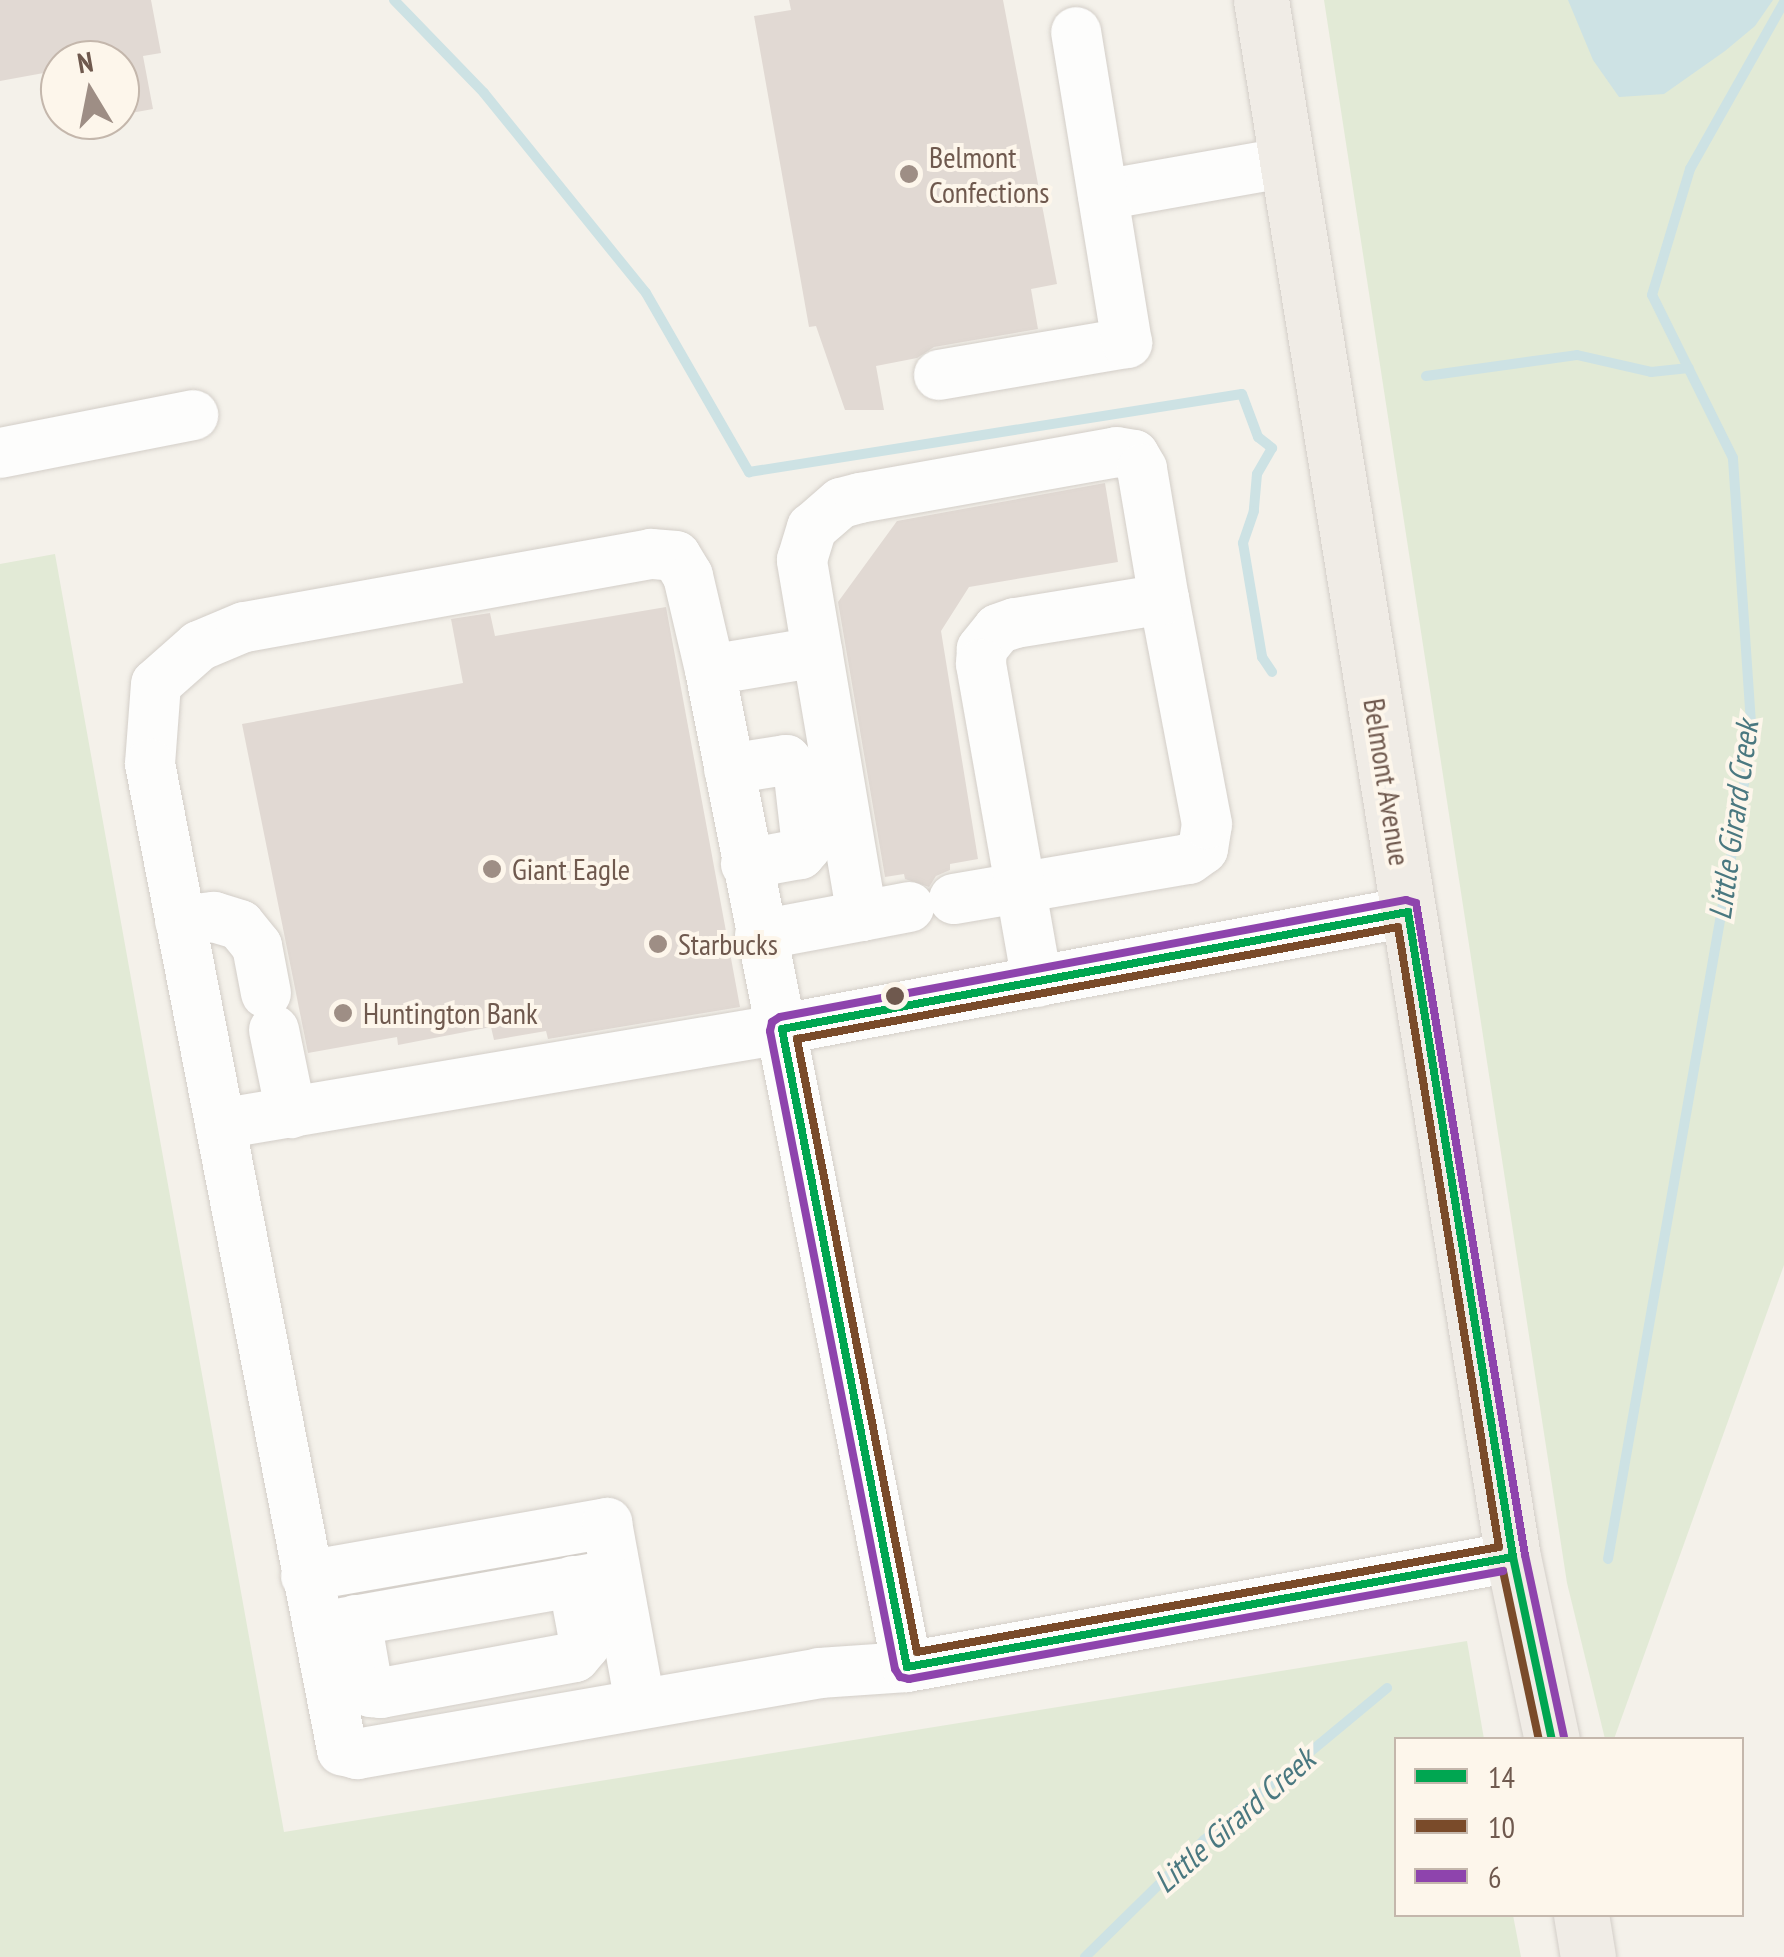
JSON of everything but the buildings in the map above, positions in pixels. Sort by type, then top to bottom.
[{"type":"main road","name":"Belmont Avenue","points":[[1261,0],[1513,1557],[1551,1737]]},
{"type":"main road","points":[[1581,1917],[1588,1957]]},
{"type":"lane","points":[[940,375],[1127,343],[1076,32]]},
{"type":"lane","points":[[1103,195],[1288,162]]},
{"type":"lane","points":[[0,452],[193,416]]},
{"type":"lane","points":[[760,935],[1190,858],[1203,849],[1206,824],[1142,469],[1134,456],[1117,452],[860,498],[825,513],[802,548],[818,652],[909,907]]},
{"type":"lane","points":[[306,1576],[607,1523],[583,1652],[434,1684],[371,1692],[306,1576],[150,764],[156,684],[200,646],[244,627],[650,554],[676,556],[688,576],[710,670],[906,1667]]},
{"type":"lane","points":[[1037,982],[981,664],[988,637],[1016,623],[1164,599]]},
{"type":"lane","points":[[710,670],[818,652]]},
{"type":"lane","points":[[728,769],[786,760],[798,776],[808,846],[800,854],[746,864]]},
{"type":"lane","points":[[220,1124],[782,1029],[1408,912]]},
{"type":"lane","points":[[180,922],[214,917],[240,925],[257,946],[290,1112]]},
{"type":"lane","points":[[500,1542],[510,1593]]},
{"type":"lane","points":[[409,1557],[420,1609]]},
{"type":"lane","points":[[336,1624],[342,1750],[357,1754],[818,1673],[906,1667],[1513,1557]]},
{"type":"lane","points":[[595,1578],[640,1702]]},
{"type":"lane","points":[[336,1624],[595,1578]]},
{"type":"lane","points":[[524,1666],[535,1722]]},
{"type":"lane","points":[[434,1684],[445,1738]]},
{"type":"green space","points":[[1324,0],[1784,0],[1784,1265],[1615,1737],[1605,1737],[1567,1583]]},
{"type":"green space","points":[[55,554],[284,1832],[1467,1641],[1484,1737],[1394,1737],[1394,1917],[1513,1917],[1521,1957],[0,1957],[0,564]]},
{"type":"shaded area","points":[[1568,0],[1773,0],[1755,26],[1664,94],[1619,97],[1593,60]]},
{"type":"waterway","points":[[394,0],[484,93],[646,293],[749,472],[1242,394],[1258,437],[1272,448],[1257,474],[1254,511],[1243,543],[1262,657],[1272,672]]},
{"type":"waterway","name":"Little Girard Creek","points":[[1608,1559],[1752,738],[1733,458],[1652,295],[1690,169],[1784,2]]},
{"type":"waterway","points":[[1426,376],[1577,355],[1651,372],[1689,368]]},
{"type":"waterway","name":"Little Girard Creek","points":[[1085,1957],[1204,1840],[1387,1688]]},
{"type":"transit line","name":"6","points":[[1503,1571],[909,1679],[900,1677],[895,1669],[770,1031],[772,1022],[780,1017],[1406,900],[1416,903],[1525,1555],[1564,1737]]},
{"type":"transit line","name":"14","points":[[1408,912],[1513,1557],[907,1667],[782,1029],[1408,912]]},
{"type":"transit line","name":"10","points":[[1398,927],[1499,1547],[917,1652],[797,1039],[1398,927]]},
{"type":"transit line","name":"14","points":[[1513,1557],[1551,1737]]},
{"type":"transit line","name":"10","points":[[1503,1571],[1538,1737]]},
{"type":"place","name":"Belmont Confections","points":[[909,174]]},
{"type":"place","name":"Giant Eagle","points":[[492,869]]},
{"type":"place","name":"Starbucks","points":[[658,944]]},
{"type":"place","name":"Huntington Bank","points":[[343,1013]]}]
